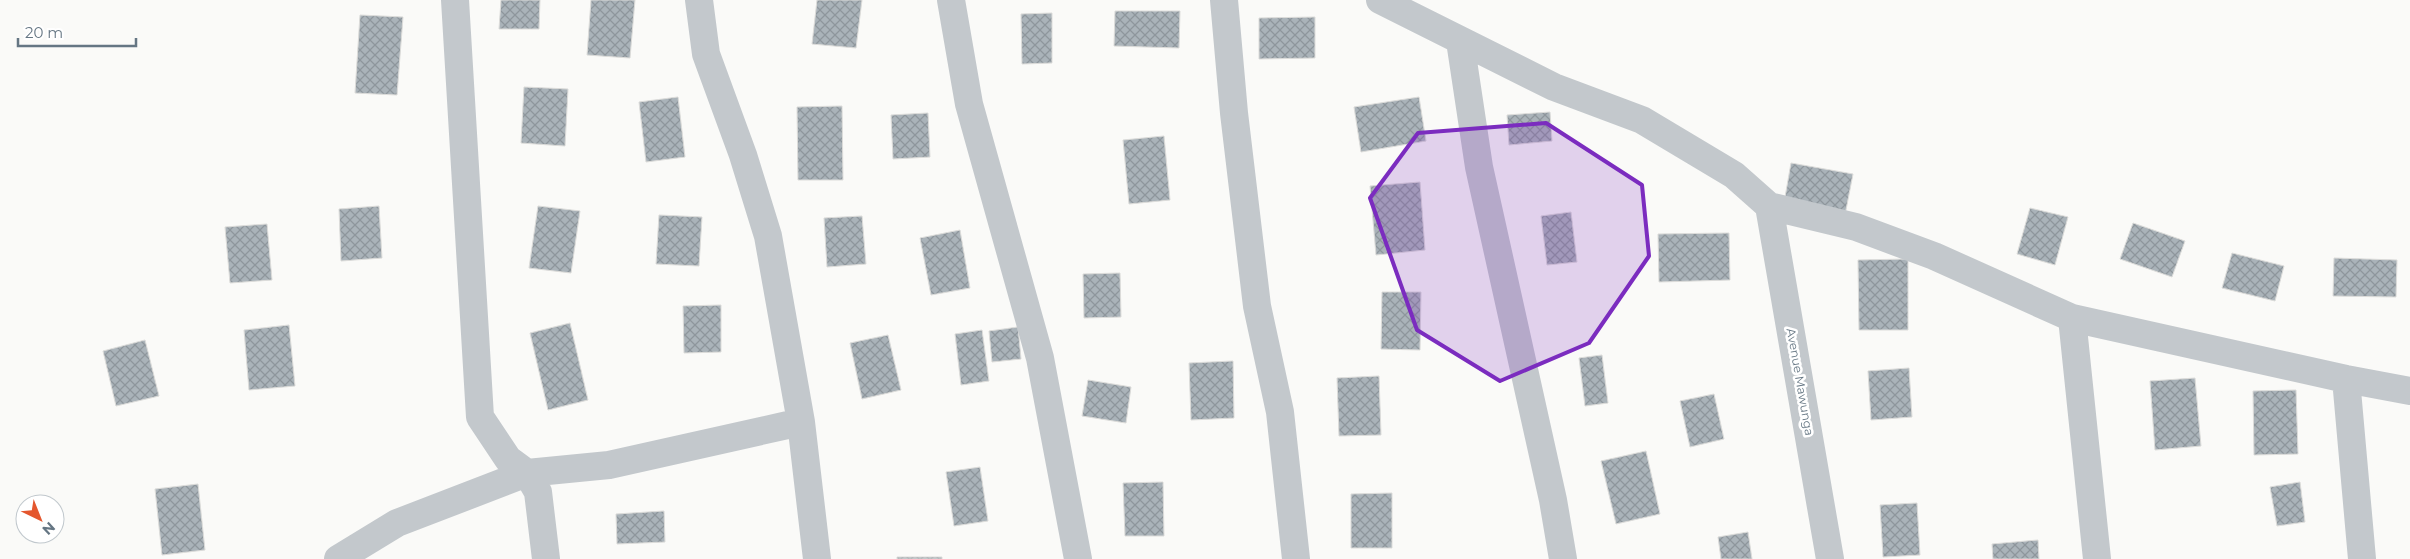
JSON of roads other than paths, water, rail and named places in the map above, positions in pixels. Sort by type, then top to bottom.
[{"type":"street","points":[[455,0],[480,417],[508,458],[527,472],[538,492],[546,559]]},
{"type":"street","points":[[699,0],[706,54],[743,155],[768,236],[801,422],[817,559]]},
{"type":"street","points":[[951,0],[969,104],[1040,358],[1078,559]]},
{"type":"street","points":[[1224,0],[1234,113],[1257,306],[1280,412],[1296,559]]},
{"type":"street","points":[[1380,0],[1460,42],[1554,87],[1642,120],[1734,175],[1769,206],[1856,227],[1934,256],[2072,318],[2346,379],[2410,391]]},
{"type":"street","points":[[1460,42],[1479,167],[1551,490],[1563,559]]},
{"type":"street","name":"Avenue Mawunga","points":[[1769,206],[1830,559]]},
{"type":"street","points":[[2072,318],[2097,559]]},
{"type":"street","points":[[2346,379],[2362,559]]},
{"type":"street","points":[[338,559],[396,523],[527,472],[609,465],[801,422]]}]
